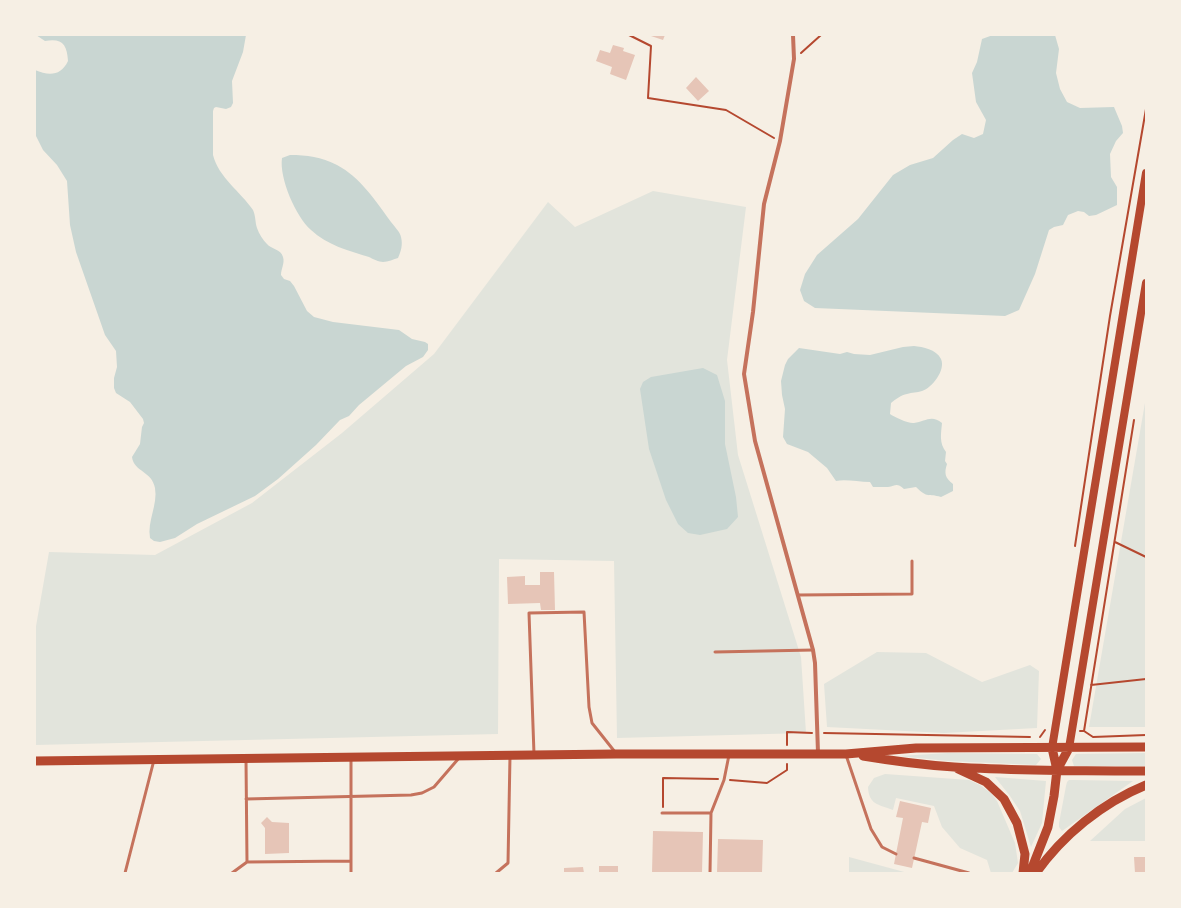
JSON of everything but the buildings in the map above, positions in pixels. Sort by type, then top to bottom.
[{"type":"main road","points":[[1057,770],[1052,748],[1146,173]]},
{"type":"main road","points":[[1030,873],[1048,827],[1057,770],[1070,748],[1146,283]]},
{"type":"main road","points":[[35,761],[729,753],[846,754],[916,748],[1146,747]]},
{"type":"main road","points":[[846,754],[919,764],[955,767],[1146,771]]},
{"type":"main road","points":[[955,767],[986,782],[1004,799],[1017,823],[1025,854],[1023,873]]},
{"type":"main road","points":[[1036,873],[1047,857],[1088,818],[1134,790],[1146,785]]},
{"type":"street","points":[[793,35],[794,59],[780,141],[764,204],[753,312],[744,374],[755,441],[813,650],[815,663],[818,754]]},
{"type":"lane","points":[[798,595],[912,594],[912,561]]},
{"type":"lane","points":[[534,755],[529,613],[584,612],[589,708],[592,723],[616,754]]},
{"type":"lane","points":[[715,652],[813,650]]},
{"type":"lane","points":[[710,873],[711,813],[724,780],[729,753]]},
{"type":"lane","points":[[846,754],[871,829],[882,847],[896,854]]},
{"type":"lane","points":[[496,873],[508,863],[510,755]]},
{"type":"lane","points":[[246,799],[411,795],[422,793],[434,787],[462,756]]},
{"type":"lane","points":[[351,757],[351,873]]},
{"type":"lane","points":[[125,873],[154,759]]},
{"type":"lane","points":[[246,759],[247,862]]},
{"type":"lane","points":[[662,812],[711,813]]},
{"type":"lane","points":[[914,858],[969,873]]},
{"type":"lane","points":[[232,873],[247,862],[351,861]]},
{"type":"path","points":[[629,35],[651,46],[648,98],[726,110],[780,141]]},
{"type":"path","points":[[794,59],[820,35]]},
{"type":"path","points":[[1114,542],[1146,557]]},
{"type":"path","points":[[1091,685],[1146,680]]},
{"type":"path","points":[[787,732],[1041,737],[1047,727]]},
{"type":"path","points":[[1084,731],[1093,736],[1146,735]]},
{"type":"path","points":[[662,812],[663,778],[767,783],[787,770]]},
{"type":"shaded area","points":[[36,35],[246,35],[243,52],[232,81],[233,103],[231,107],[226,109],[216,107],[213,111],[213,155],[225,178],[253,210],[257,228],[263,239],[269,246],[282,254],[284,262],[281,275],[284,279],[290,281],[294,286],[307,311],[314,317],[333,322],[399,330],[412,339],[428,344],[428,350],[423,357],[406,366],[359,405],[349,416],[340,420],[316,445],[278,479],[255,496],[197,524],[175,538],[160,542],[154,541],[150,538],[149,532],[156,494],[155,488],[150,478],[133,462],[132,457],[140,444],[142,427],[144,423],[143,419],[130,402],[116,393],[114,388],[114,378],[117,367],[116,351],[105,335],[76,252],[70,225],[67,181],[57,165],[43,150],[35,134],[35,70],[50,74],[62,70],[68,61],[66,50],[65,46],[56,40],[45,41]]},
{"type":"shaded area","points":[[993,35],[1055,35],[1059,49],[1056,73],[1060,89],[1067,102],[1080,108],[1114,107],[1122,126],[1123,133],[1116,141],[1110,154],[1111,177],[1117,187],[1117,205],[1096,215],[1089,216],[1084,212],[1078,211],[1068,215],[1063,225],[1049,230],[1035,274],[1019,310],[1005,316],[815,308],[804,301],[800,290],[805,274],[817,255],[858,219],[893,175],[910,165],[933,158],[962,134],[974,138],[983,134],[986,120],[976,102],[972,73],[977,62],[982,39]]},
{"type":"shaded area","points":[[290,155],[314,157],[331,162],[353,176],[373,198],[399,233],[402,240],[402,245],[398,258],[381,262],[331,244],[311,230],[305,224],[294,207],[283,176],[282,158]]},
{"type":"shaded area","points":[[653,191],[746,207],[727,360],[738,455],[801,657],[806,733],[617,738],[614,561],[499,559],[498,734],[35,745],[35,632],[49,552],[155,555],[252,503],[342,433],[434,354],[548,202],[575,227]]},
{"type":"shaded area","points":[[914,346],[929,349],[936,353],[941,359],[942,368],[934,382],[926,389],[920,392],[903,395],[891,403],[890,414],[912,423],[935,419],[942,423],[941,442],[946,452],[945,461],[947,464],[945,473],[948,480],[953,484],[953,491],[941,497],[926,494],[916,487],[904,489],[896,485],[888,487],[873,487],[870,482],[844,480],[836,481],[827,468],[808,452],[787,444],[783,437],[785,409],[781,381],[788,359],[799,348],[840,354],[847,352],[870,355],[903,347]]},
{"type":"shaded area","points":[[703,368],[717,375],[725,401],[725,444],[736,497],[738,517],[727,529],[700,535],[688,533],[678,524],[666,500],[649,449],[640,389],[643,382],[651,377]]},
{"type":"shaded area","points":[[1146,397],[1146,727],[1089,727]]},
{"type":"shaded area","points":[[877,652],[926,653],[982,682],[1030,665],[1039,671],[1037,728],[944,733],[827,727],[824,684]]},
{"type":"shaded area","points":[[948,753],[1037,754],[1041,759],[1036,765],[948,761],[899,756]]},
{"type":"shaded area","points":[[1146,753],[1146,766],[1074,766],[1072,760],[1076,754]]},
{"type":"shaded area","points":[[885,774],[969,780],[980,785],[991,793],[997,801],[1015,843],[1018,863],[1012,873],[991,873],[987,860],[960,848],[942,827],[934,806],[896,798],[893,810],[872,801],[868,787],[874,778]]},
{"type":"shaded area","points":[[995,777],[1046,781],[1042,823],[1031,847],[1020,811]]},
{"type":"shaded area","points":[[1069,780],[1133,781],[1062,831],[1059,827],[1059,823],[1066,786]]},
{"type":"shaded area","points":[[1146,798],[1146,841],[1090,841],[1125,809]]},
{"type":"shaded area","points":[[849,857],[908,873],[849,873]]}]
